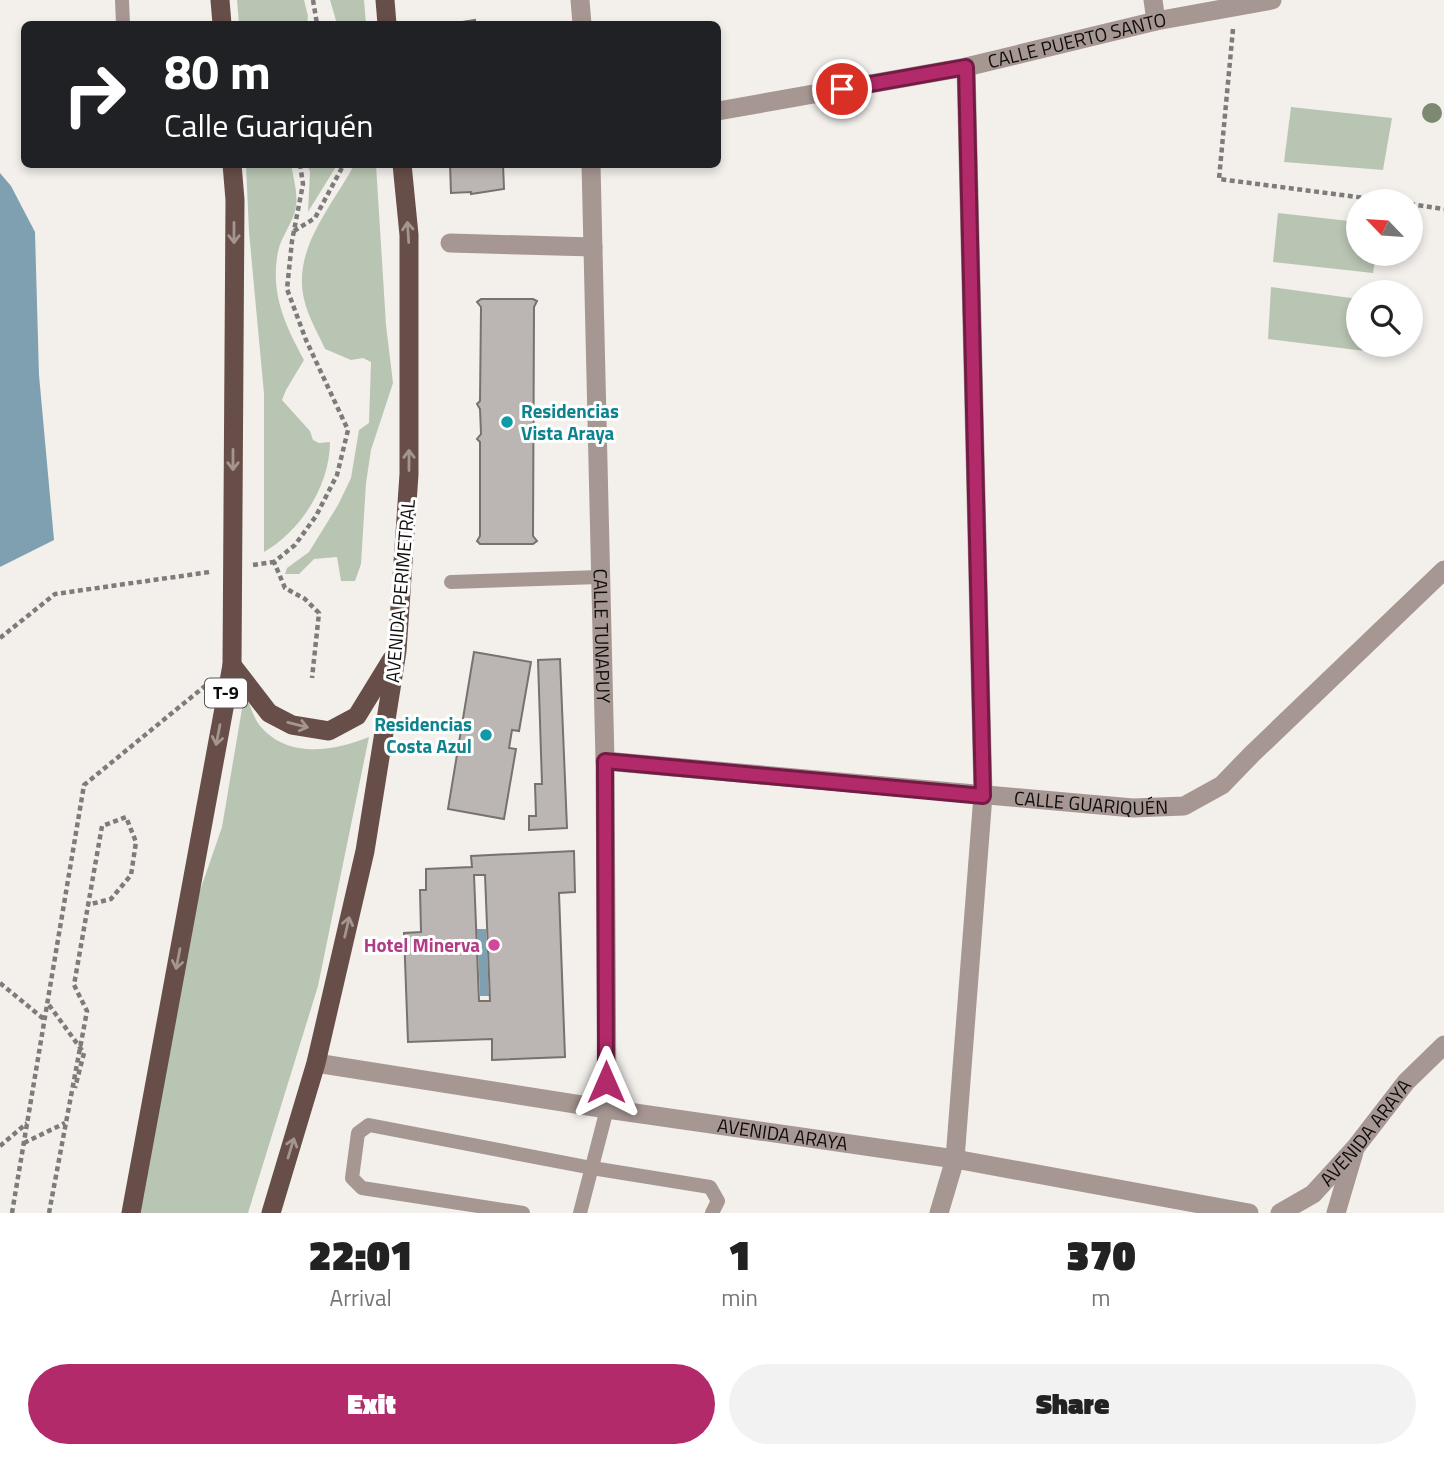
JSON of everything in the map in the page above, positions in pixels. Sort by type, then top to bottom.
[{"type":"main road","points":[[220,0],[222,21]]},
{"type":"main road","points":[[385,0],[387,21]]},
{"type":"main road","name":"T-9","points":[[131,1213],[232,665],[235,200],[232,168]]},
{"type":"main road","name":"AVENIDA PERIMETRAL","points":[[271,1213],[316,1063],[365,851],[397,651],[409,474],[409,235],[401,168]]},
{"type":"main road","name":"T-9","points":[[232,665],[269,713],[292,725],[329,731],[357,716],[397,651]]},
{"type":"street","points":[[580,0],[582,21]]},
{"type":"street","points":[[1153,0],[1156,20]]},
{"type":"street","name":"CALLE PUERTO SANTO","points":[[721,110],[966,67],[1156,20],[1272,0]]},
{"type":"street","points":[[939,1213],[955,1159],[983,796],[966,67]]},
{"type":"street","name":"CALLE TUNAPUY","points":[[591,168],[605,761],[607,1109]]},
{"type":"street","points":[[450,243],[593,247]]},
{"type":"street","name":"CALLE GUARIQUÉN","points":[[605,761],[1133,808],[1184,806],[1222,785],[1444,570]]},
{"type":"street","name":"AVENIDA ARAYA","points":[[1280,1213],[1313,1194],[1355,1148],[1406,1082],[1444,1045]]},
{"type":"street","name":"AVENIDA ARAYA","points":[[316,1063],[607,1109],[955,1159],[1249,1213]]},
{"type":"street","points":[[1336,1213],[1355,1148]]},
{"type":"lane","points":[[122,0],[123,21]]},
{"type":"lane","points":[[451,582],[600,577]]},
{"type":"lane","points":[[580,1213],[607,1109]]},
{"type":"lane","points":[[523,1213],[362,1188],[352,1178],[358,1133],[369,1125],[592,1168],[710,1187],[718,1201],[712,1213]]},
{"type":"path","points":[[313,0],[318,21]]},
{"type":"path","points":[[1236,6],[1219,179],[1346,196]]},
{"type":"path","points":[[0,638],[55,594],[274,562],[295,545],[316,516],[337,475],[348,430],[306,340],[287,289],[293,232],[303,184],[301,168]]},
{"type":"path","points":[[293,232],[315,218],[342,168]]},
{"type":"path","points":[[1423,206],[1444,209]]},
{"type":"path","points":[[274,562],[285,588],[305,599],[319,613],[312,678]]},
{"type":"path","points":[[13,1213],[84,785],[232,665]]},
{"type":"path","points":[[80,1048],[87,1011],[74,985],[87,905],[102,826],[126,817],[136,842],[131,875],[111,899],[87,905]]},
{"type":"path","points":[[0,984],[45,1020]]},
{"type":"path","points":[[48,1004],[84,1053],[65,1123],[49,1213]]},
{"type":"path","points":[[13,1213],[28,1122]]},
{"type":"path","points":[[0,1146],[28,1122]]},
{"type":"path","points":[[24,1143],[65,1123]]},
{"type":"green space","points":[[237,0],[304,0],[308,16],[307,21],[239,21]]},
{"type":"green space","points":[[330,0],[364,0],[366,21],[336,21]]},
{"type":"green space","points":[[1291,107],[1392,118],[1383,170],[1284,162]]},
{"type":"green space","points":[[246,168],[292,168],[296,206],[278,252],[276,281],[285,321],[304,360],[282,400],[310,431],[313,440],[319,443],[330,442],[329,458],[319,490],[311,505],[290,532],[264,552],[264,394],[249,232]]},
{"type":"green space","points":[[308,168],[335,168],[308,212]]},
{"type":"green space","points":[[352,168],[376,168],[386,325],[393,383],[371,450],[361,564],[355,581],[341,581],[337,557],[314,559],[299,574],[285,574],[287,568],[309,552],[338,505],[351,478],[359,430],[369,423],[371,362],[363,358],[351,360],[325,349],[304,299],[304,263],[317,228]]},
{"type":"green space","points":[[1278,213],[1346,221],[1346,266],[1374,266],[1373,273],[1273,262]]},
{"type":"green space","points":[[1271,287],[1346,297],[1346,349],[1268,339]]},
{"type":"green space","points":[[245,691],[261,727],[285,744],[298,748],[327,748],[369,737],[318,986],[248,1213],[139,1213],[194,908],[222,827]]},
{"type":"water","points":[[0,173],[11,186],[35,232],[39,375],[54,540],[0,567]]},
{"type":"water","points":[[477,929],[486,929],[489,996],[480,996]]},
{"type":"building","points":[[450,168],[503,168],[504,189],[471,194],[451,193]]},
{"type":"building","name":"Residencias Vista Araya","points":[[481,299],[537,301],[534,307],[533,536],[537,541],[533,544],[480,544],[477,541],[480,536],[480,442],[477,439],[481,434],[480,409],[477,404],[480,401],[481,307],[477,302]]},
{"type":"building","name":"Residencias Costa Azul","points":[[474,652],[531,662],[519,731],[512,730],[509,748],[516,749],[504,819],[448,809]]},
{"type":"building","points":[[560,659],[567,828],[529,830],[529,816],[536,816],[535,784],[542,784],[538,660]]},
{"type":"building","points":[[574,851],[575,892],[559,893],[565,1057],[492,1060],[492,1039],[408,1042],[404,933],[421,932],[420,890],[426,890],[426,869],[472,867],[471,856]],"holes":[[[474,875],[485,875],[490,1001],[479,1001]]]},
{"type":"place","name":"Residencias Vista Araya","points":[[507,422]]},
{"type":"place","name":"Residencias Costa Azul","points":[[486,735]]},
{"type":"place","name":"Hotel Minerva","points":[[494,945]]},
{"type":"route","points":[[606,1082],[605,761],[983,796],[966,67],[842,89]]}]
